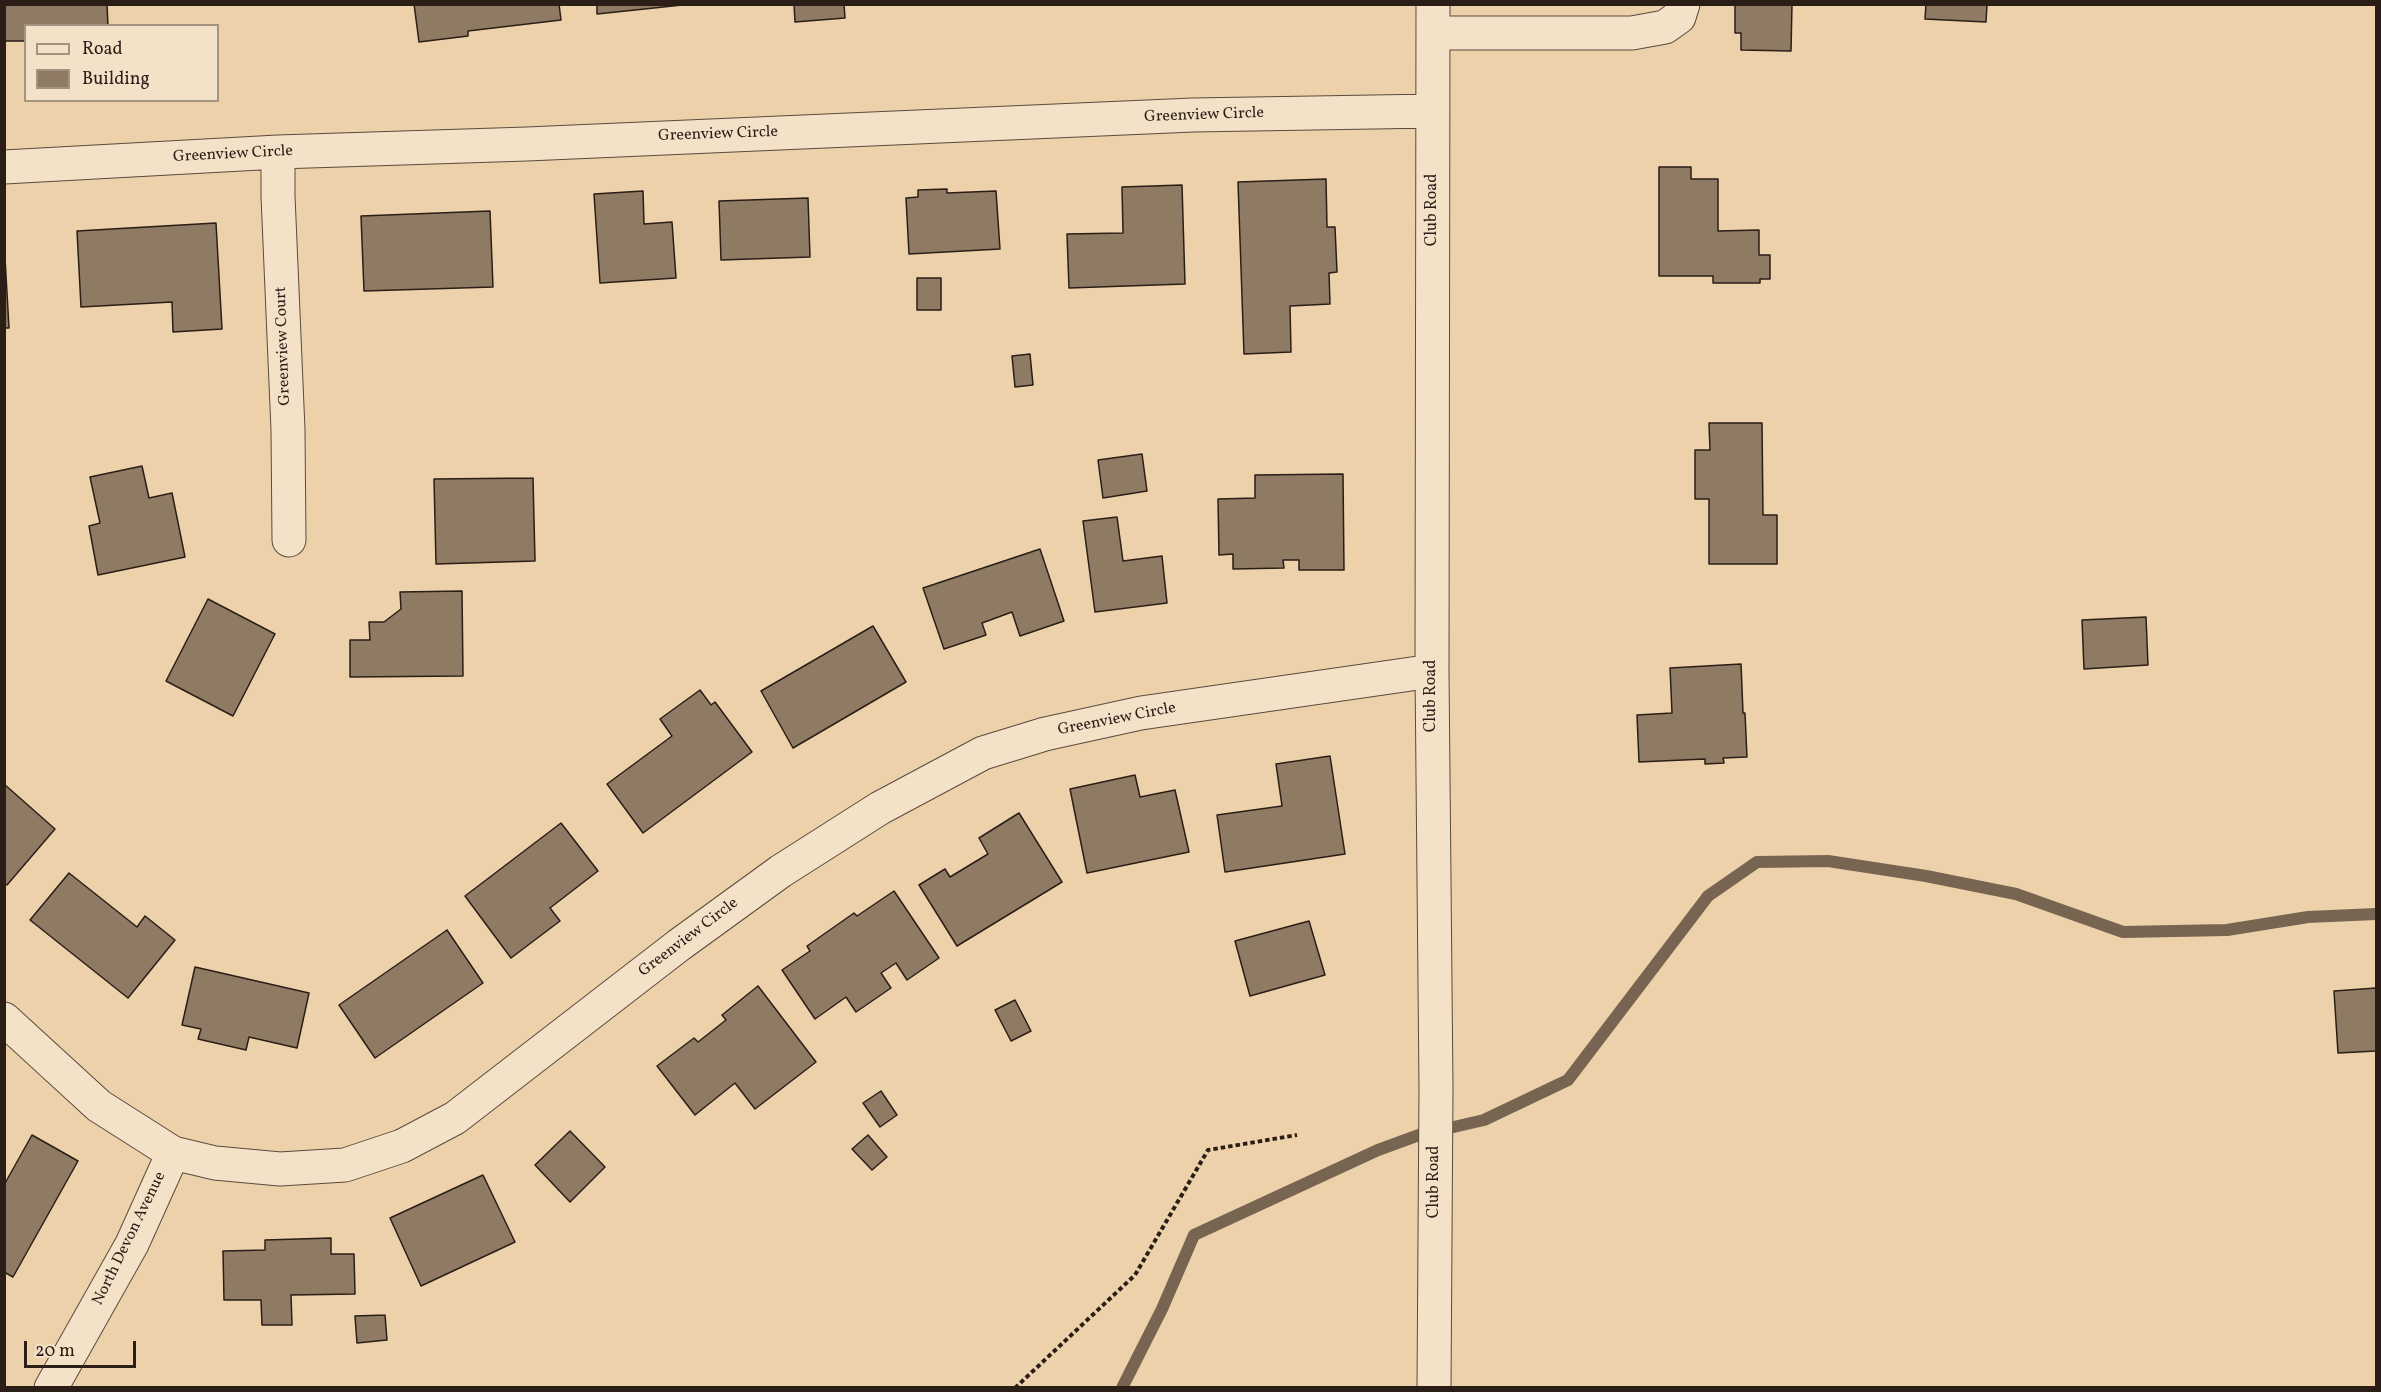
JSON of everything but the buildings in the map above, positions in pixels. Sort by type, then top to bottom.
[{"type":"street","points":[[1433,19],[1632,33],[1665,27],[1678,17],[1683,4]]},
{"type":"street","name":"Club Road","points":[[1433,19],[1432,671],[1436,1088],[1434,1388]]},
{"type":"street","name":"Greenview Circle","points":[[4,167],[278,152],[551,143],[1193,115],[1433,111]]},
{"type":"street","name":"Greenview Court","points":[[278,152],[290,540]]},
{"type":"street","name":"Greenview Circle","points":[[4,1019],[99,1106],[173,1153],[215,1163],[280,1169],[345,1165],[402,1146],[455,1118],[679,945],[781,871],[880,808],[983,753],[1045,734],[1141,713],[1432,671]]},
{"type":"street","name":"North Devon Avenue","points":[[51,1388],[132,1244],[173,1153]]},
{"type":"path","points":[[1015,1388],[1135,1275],[1208,1149],[1297,1134]]},
{"type":"waterway","points":[[1122,1388],[1162,1309],[1194,1235],[1378,1150],[1419,1135],[1484,1120],[1568,1080],[1708,896],[1757,862],[1828,861],[1926,876],[2016,894],[2123,932],[2227,930],[2308,917],[2376,914]]}]
